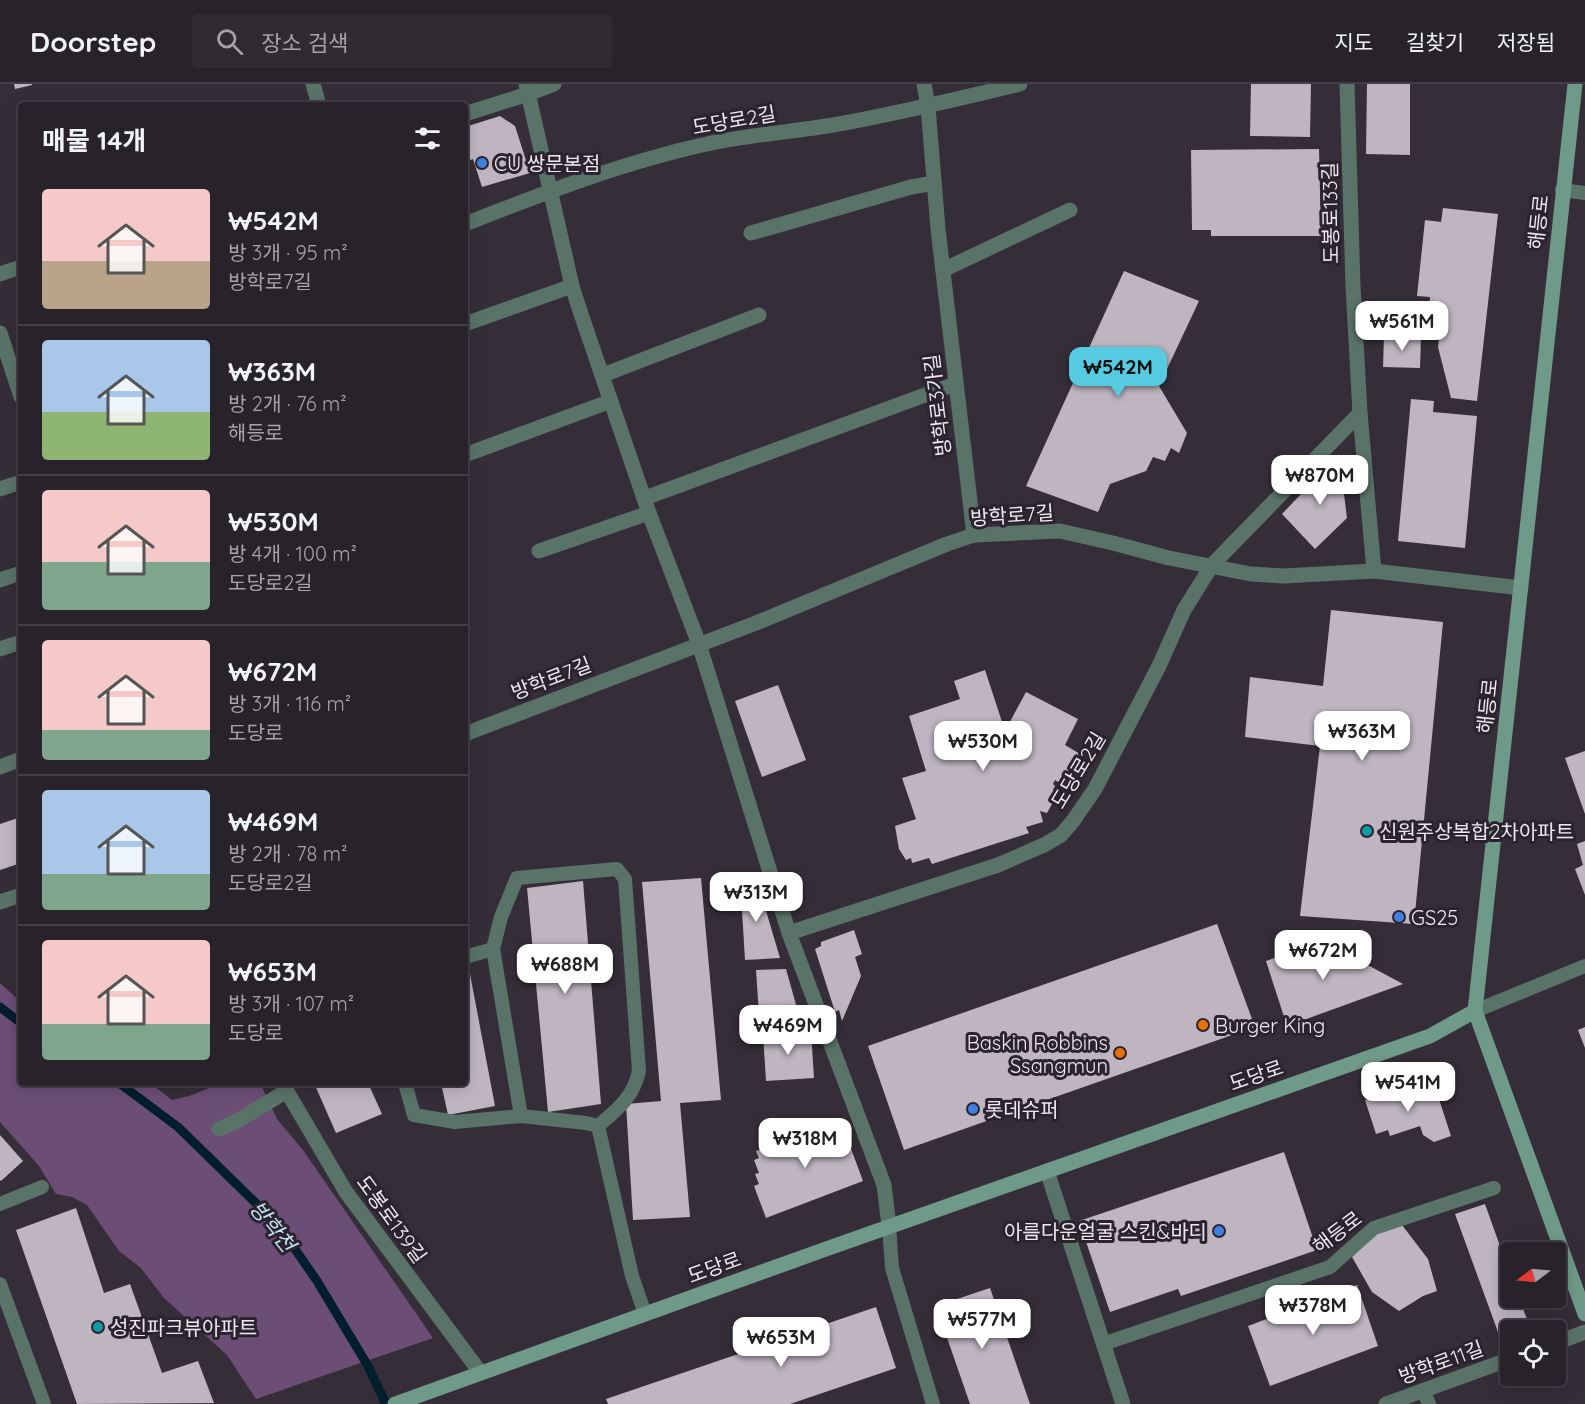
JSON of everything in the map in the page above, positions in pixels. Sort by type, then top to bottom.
[{"type":"main road","name":"해등로","points":[[1575,84],[1527,511],[1521,588],[1475,1011],[1585,1314]]},
{"type":"main road","name":"도당로","points":[[394,1404],[889,1226],[1430,1036],[1475,1011]]},
{"type":"street","points":[[313,84],[318,102]]},
{"type":"street","points":[[468,113],[527,89],[554,84]]},
{"type":"street","name":"방학로3가길","points":[[924,84],[955,384],[974,535]]},
{"type":"street","points":[[928,107],[1020,84]]},
{"type":"street","name":"도봉로133길","points":[[1347,84],[1353,286],[1360,413],[1374,571]]},
{"type":"street","points":[[527,89],[552,189],[572,286],[649,513],[699,644],[789,933],[885,1185],[889,1226]]},
{"type":"street","name":"도당로2길","points":[[552,189],[707,144],[832,125],[928,107]]},
{"type":"street","points":[[751,232],[911,187],[934,183]]},
{"type":"street","points":[[468,223],[552,189]]},
{"type":"street","points":[[943,270],[1070,210]]},
{"type":"street","points":[[0,274],[18,268]]},
{"type":"street","points":[[468,323],[572,286]]},
{"type":"street","points":[[603,375],[759,315]]},
{"type":"street","points":[[0,333],[12,381]]},
{"type":"street","points":[[645,498],[955,384]]},
{"type":"street","points":[[468,453],[610,401]]},
{"type":"street","points":[[1212,565],[1360,413]]},
{"type":"street","points":[[0,489],[18,483]]},
{"type":"street","points":[[539,551],[649,513]]},
{"type":"street","name":"방학로7길","points":[[468,733],[756,623],[974,535],[1060,531],[1169,558],[1251,574],[1284,576],[1374,571],[1521,588]]},
{"type":"street","name":"도당로2길","points":[[789,933],[998,865],[1061,835],[1095,789],[1159,666],[1184,610],[1212,565]]},
{"type":"street","points":[[0,580],[18,574]]},
{"type":"street","points":[[0,649],[18,643]]},
{"type":"street","points":[[0,767],[18,760]]},
{"type":"street","points":[[0,902],[18,896]]},
{"type":"street","points":[[219,1129],[239,1120],[284,1087]]},
{"type":"street","name":"도봉로139길","points":[[284,1087],[346,1192],[480,1372]]},
{"type":"street","points":[[1047,1171],[1123,1404]]},
{"type":"street","points":[[1566,1339],[1585,1332]]},
{"type":"street","name":"방학로11길","points":[[1386,1404],[1426,1397],[1500,1364]]},
{"type":"lane","points":[[1562,190],[1585,193]]},
{"type":"lane","points":[[521,1116],[493,949],[501,917],[517,878],[616,869],[625,879],[639,1071],[636,1087],[618,1109],[598,1126]]},
{"type":"lane","points":[[468,956],[493,949]]},
{"type":"lane","points":[[1475,1011],[1585,966]]},
{"type":"lane","points":[[406,1086],[414,1115],[455,1122],[521,1116],[598,1126]]},
{"type":"lane","points":[[598,1126],[632,1276],[645,1314]]},
{"type":"lane","points":[[0,1204],[42,1187]]},
{"type":"lane","name":"해등로","points":[[1103,1344],[1330,1267],[1374,1228],[1494,1188]]},
{"type":"lane","points":[[889,1226],[892,1268],[933,1404]]},
{"type":"lane","points":[[0,1284],[44,1404]]},
{"type":"shaded area","points":[[0,983],[18,999],[18,1086],[154,1086],[172,1100],[214,1086],[261,1086],[277,1119],[303,1150],[433,1338],[256,1399],[227,1355],[164,1298],[141,1268],[119,1251],[87,1205],[72,1197],[56,1194],[39,1166],[0,1122]]},
{"type":"building","points":[[14,84],[32,84],[32,85],[15,89]]},
{"type":"building","points":[[1251,84],[1311,84],[1310,137],[1250,136]]},
{"type":"building","points":[[1367,84],[1410,84],[1410,155],[1366,154]]},
{"type":"building","points":[[500,116],[515,126],[530,173],[482,187],[473,159],[468,161],[468,126]]},
{"type":"building","points":[[1319,149],[1321,236],[1211,236],[1211,230],[1192,230],[1191,150]]},
{"type":"building","points":[[1443,208],[1498,214],[1477,401],[1451,398],[1438,347],[1442,311],[1429,309],[1430,297],[1417,296],[1425,220],[1441,222]]},
{"type":"building","points":[[1124,271],[1199,301],[1159,386],[1187,433],[1179,453],[1171,448],[1165,461],[1153,457],[1146,471],[1110,484],[1098,512],[1026,486]]},
{"type":"building","points":[[1384,335],[1421,336],[1420,368],[1383,367]]},
{"type":"building","points":[[1411,399],[1434,401],[1433,412],[1477,416],[1465,548],[1398,541]]},
{"type":"building","points":[[1339,454],[1347,518],[1315,549],[1282,514]]},
{"type":"building","name":"신원주상복합2차아파트","points":[[1331,610],[1443,622],[1414,924],[1300,916],[1320,746],[1245,737],[1250,677],[1323,686]]},
{"type":"building","points":[[985,670],[1005,731],[1026,692],[1078,719],[1065,745],[1080,754],[1064,786],[1055,780],[1053,790],[1058,793],[1047,813],[1040,811],[1043,822],[1026,827],[1029,833],[932,864],[929,858],[912,863],[911,858],[906,860],[899,849],[895,826],[916,819],[902,778],[926,771],[909,716],[960,699],[954,681]]},
{"type":"building","points":[[778,685],[806,760],[762,777],[735,701]]},
{"type":"building","points":[[1585,751],[1585,814],[1565,758]]},
{"type":"building","points":[[18,818],[18,864],[0,870],[0,824]]},
{"type":"building","points":[[1585,841],[1585,895],[1575,869],[1583,865],[1577,844]]},
{"type":"building","points":[[756,877],[780,958],[745,960],[740,878]]},
{"type":"building","points":[[701,878],[721,1100],[680,1103],[690,1217],[633,1220],[626,1104],[661,1101],[642,882]]},
{"type":"building","points":[[583,881],[601,1104],[548,1112],[527,888]]},
{"type":"building","points":[[1217,924],[1255,1027],[904,1150],[868,1046]]},
{"type":"building","points":[[854,930],[862,954],[855,957],[861,976],[842,1021],[839,1010],[835,1012],[815,949],[821,946],[821,942]]},
{"type":"building","points":[[1323,941],[1403,984],[1287,1026],[1266,961]]},
{"type":"building","points":[[786,969],[802,1026],[760,1029],[756,970]]},
{"type":"building","points":[[468,974],[470,974],[495,1106],[448,1115],[442,1086],[468,1086]]},
{"type":"building","points":[[1585,1027],[1585,1048],[1578,1030]]},
{"type":"building","points":[[811,1032],[814,1078],[766,1081],[763,1034]]},
{"type":"building","points":[[1409,1085],[1439,1099],[1451,1136],[1434,1142],[1423,1135],[1420,1126],[1390,1136],[1388,1130],[1376,1134],[1365,1100]]},
{"type":"building","points":[[315,1086],[369,1086],[382,1114],[336,1133]]},
{"type":"building","points":[[840,1119],[863,1181],[766,1218],[754,1186],[759,1184],[755,1174],[759,1173],[754,1160],[759,1158],[756,1151]]},
{"type":"building","points":[[0,1135],[23,1161],[1,1181],[0,1180]]},
{"type":"building","points":[[1284,1152],[1317,1250],[1181,1296],[1178,1289],[1110,1312],[1079,1221]]},
{"type":"building","points":[[1485,1204],[1500,1246],[1500,1308],[1523,1308],[1527,1320],[1500,1320],[1500,1338],[1455,1214]]},
{"type":"building","name":"성진파크뷰아파트","points":[[76,1208],[104,1293],[130,1284],[162,1373],[198,1361],[214,1403],[77,1404],[16,1230]]},
{"type":"building","points":[[1402,1225],[1428,1259],[1437,1291],[1423,1296],[1399,1311],[1372,1292],[1352,1257],[1377,1233]]},
{"type":"building","points":[[1357,1285],[1378,1346],[1270,1386],[1248,1326]]},
{"type":"building","points":[[990,1288],[1030,1404],[970,1404],[936,1306]]},
{"type":"building","points":[[876,1307],[896,1368],[790,1404],[608,1404],[606,1399]]},
{"type":"waterway","name":"방학천","points":[[0,1007],[18,1021]]},
{"type":"waterway","name":"방학천","points":[[123,1086],[178,1127],[265,1212],[288,1239],[317,1281],[368,1366],[386,1404]]},
{"type":"place","name":"CU 쌍문본점","points":[[482,163]]},
{"type":"place","name":"신원주상복합2차아파트","points":[[1367,831]]},
{"type":"place","name":"GS25","points":[[1399,917]]},
{"type":"place","name":"Burger King","points":[[1203,1025]]},
{"type":"place","name":"Baskin Robbins Ssangmun","points":[[1120,1053]]},
{"type":"place","name":"롯데슈퍼","points":[[973,1109]]},
{"type":"place","name":"아름다운얼굴 스킨&바디","points":[[1219,1231]]},
{"type":"place","name":"성진파크뷰아파트","points":[[98,1327]]}]
